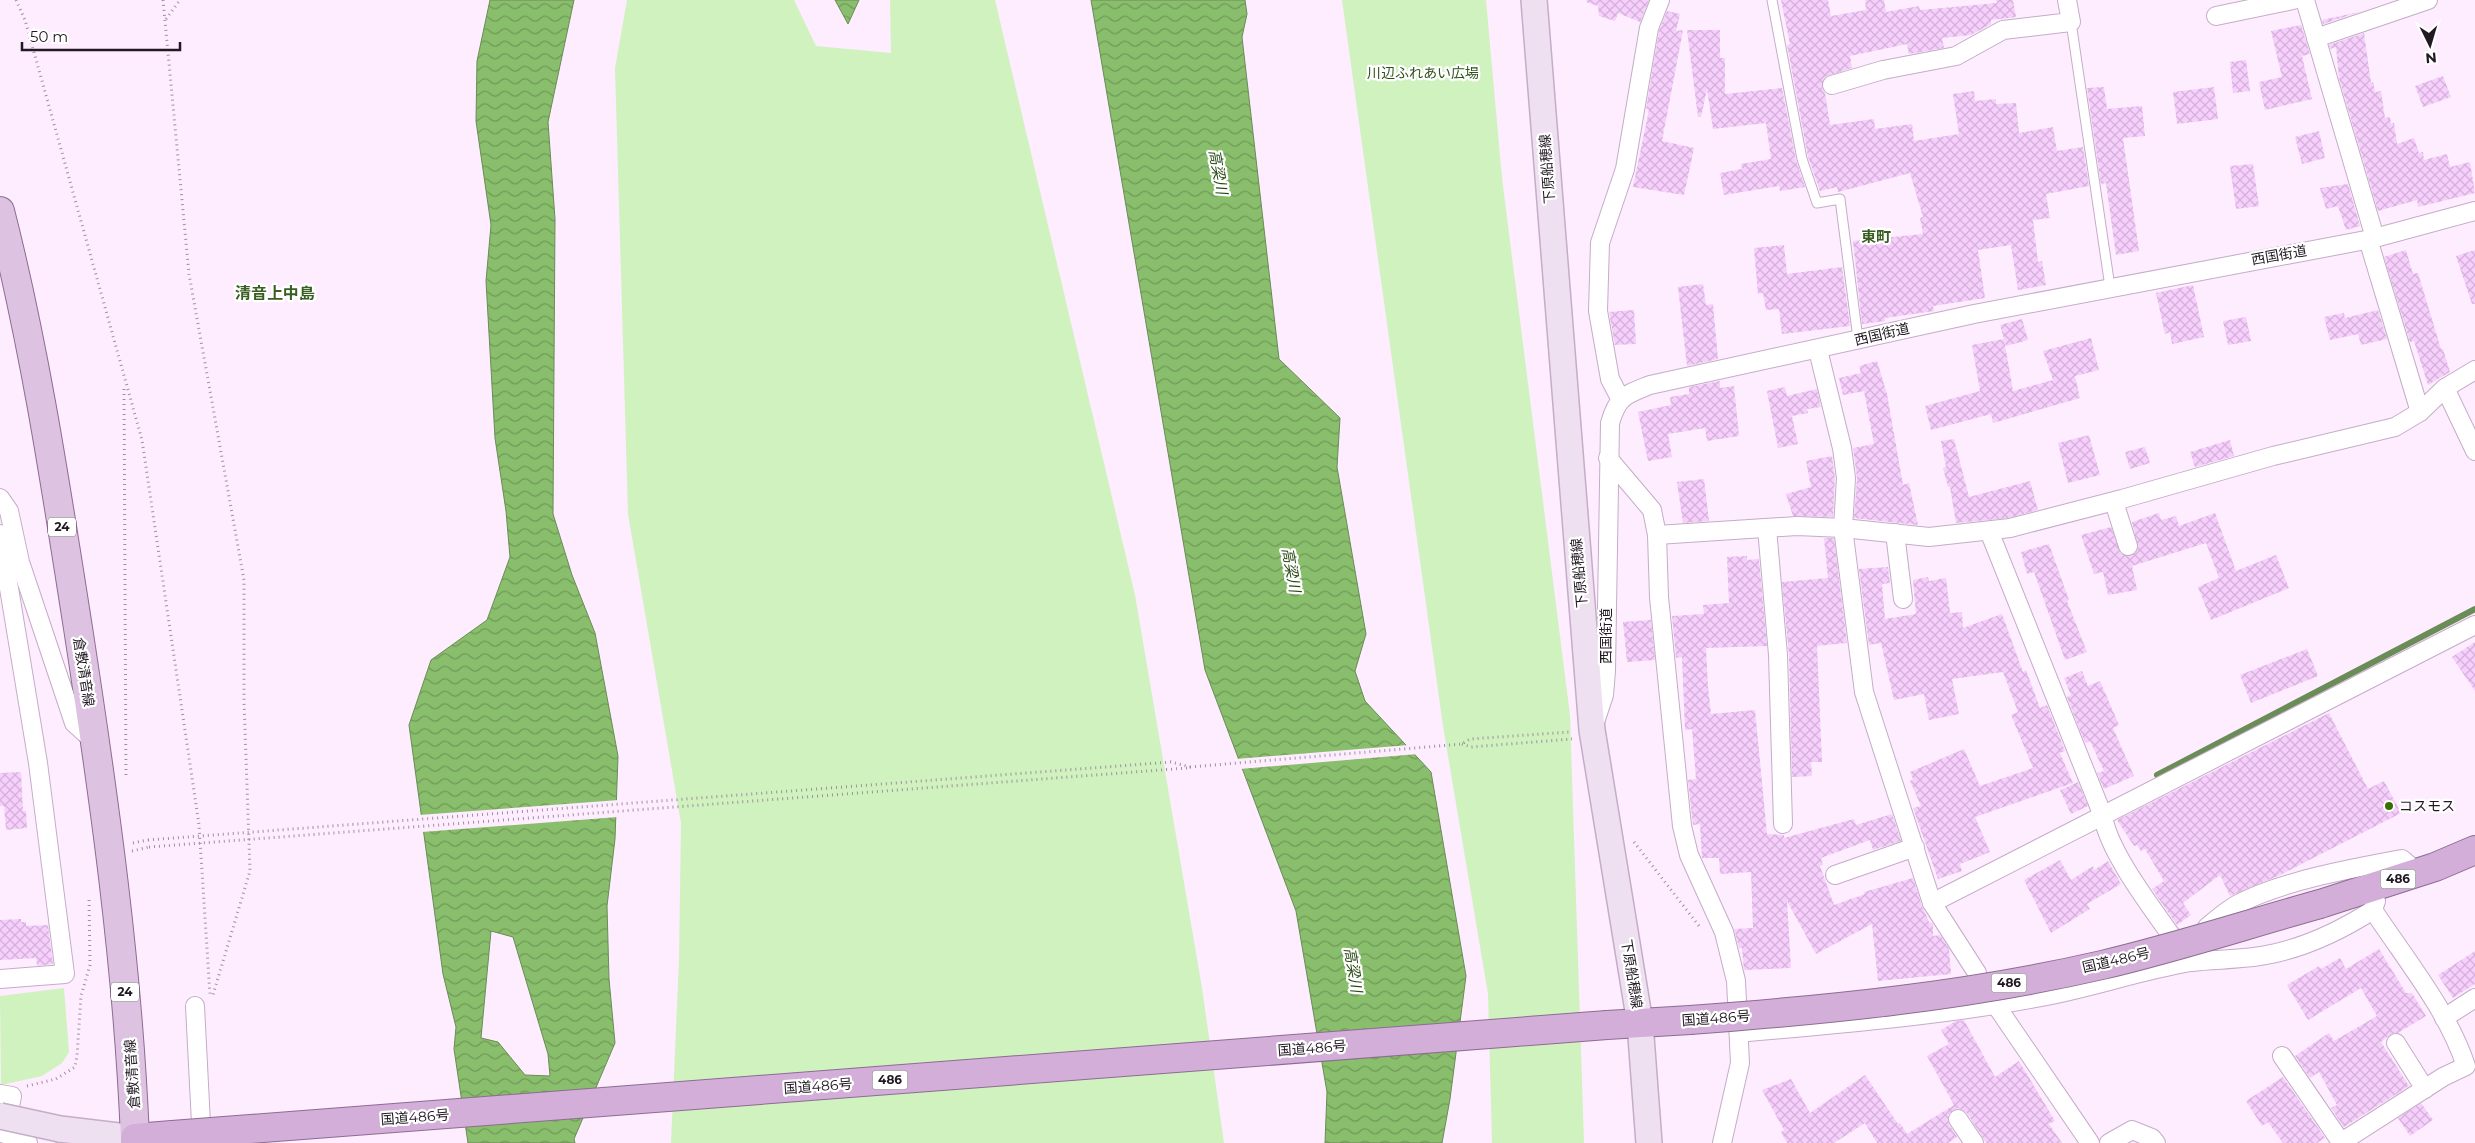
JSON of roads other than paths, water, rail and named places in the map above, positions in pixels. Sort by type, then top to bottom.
[{"type":"highway","name":"国道486号","points":[[135,1140],[172,1135],[1846,1007],[2020,981],[2102,965],[2169,948],[2320,904],[2377,898],[2418,873],[2475,850]]},
{"type":"main road","name":"下原船穂線","points":[[1534,0],[1579,733],[1640,1023],[1649,1143]]},
{"type":"main road","name":"倉敷清音線","points":[[0,211],[30,338],[48,436],[95,742],[110,846],[131,1052],[135,1140]]},
{"type":"main road","points":[[2,1127],[60,1129],[135,1140]]},
{"type":"street","points":[[1621,400],[1610,379],[1598,311],[1600,243],[1625,169],[1649,28],[1660,0]]},
{"type":"street","points":[[1832,85],[1883,70],[1956,56],[2003,30],[2071,22],[2067,0]]},
{"type":"street","points":[[2216,16],[2293,0]]},
{"type":"street","points":[[2305,0],[2420,412]]},
{"type":"street","points":[[2316,38],[2428,0]]},
{"type":"street","name":"西国街道","points":[[1579,733],[1604,695],[1610,423],[1615,405],[1627,394],[1650,384],[1818,350],[1858,339],[2110,287],[2371,238],[2475,211]]},
{"type":"street","points":[[1818,350],[1842,448],[1846,478],[1844,528],[1864,692],[1932,903],[1978,973]]},
{"type":"street","points":[[1658,534],[1767,528],[1844,528],[1929,537],[2010,528],[2114,502],[2273,456],[2395,427],[2420,412],[2445,388],[2475,370]]},
{"type":"street","points":[[2445,388],[2475,452]]},
{"type":"street","points":[[1608,458],[1652,510],[1658,534],[1659,597],[1682,826],[1689,855],[1724,932],[1736,980],[1740,1063],[1722,1143]]},
{"type":"street","points":[[0,498],[9,511],[20,562],[74,723],[95,742]]},
{"type":"street","points":[[2114,502],[2128,546]]},
{"type":"street","points":[[1767,528],[1778,655],[1782,824]]},
{"type":"street","points":[[1988,531],[2103,816],[2105,831],[2137,886],[2196,962]]},
{"type":"street","points":[[1895,533],[1903,599]]},
{"type":"street","points":[[0,534],[38,763],[65,974],[0,979]]},
{"type":"street","points":[[1932,903],[2475,625]]},
{"type":"street","points":[[1835,875],[1915,847]]},
{"type":"street","points":[[2196,962],[2207,927],[2238,904],[2275,890],[2352,868],[2402,859],[2418,873]]},
{"type":"street","points":[[1739,1033],[1919,1016],[2196,962],[2266,955],[2303,945],[2344,929],[2377,898],[2471,1063],[2425,1089],[2340,1143],[2282,1056]]},
{"type":"street","points":[[2444,1018],[2475,998]]},
{"type":"street","points":[[1994,1002],[2090,1143]]},
{"type":"street","points":[[195,1006],[202,1143]]},
{"type":"street","points":[[2396,1043],[2425,1089]]},
{"type":"street","points":[[0,1094],[12,1096],[2,1127],[28,1143]]},
{"type":"street","points":[[1958,1119],[1974,1143]]},
{"type":"street","points":[[2109,1143],[2132,1130],[2152,1138],[2156,1143]]},
{"type":"lane","points":[[1772,0],[1802,159],[1810,188],[1817,203],[1840,199],[1858,339]]},
{"type":"lane","points":[[2071,22],[2110,287]]},
{"type":"water","points":[[490,0],[574,0],[548,122],[555,219],[553,514],[572,575],[595,633],[618,756],[615,839],[607,906],[609,979],[615,1043],[574,1139],[575,1143],[468,1143],[454,1049],[456,1027],[443,974],[409,725],[431,660],[487,620],[510,557],[506,511],[495,438],[486,281],[491,225],[476,121],[477,61]],"holes":[[[491,931],[513,937],[548,1054],[550,1076],[525,1075],[498,1042],[481,1038]]]},
{"type":"water","points":[[835,0],[859,0],[848,24]]},
{"type":"water","name":"高梁川","points":[[1091,0],[1245,0],[1247,14],[1242,37],[1279,359],[1340,418],[1337,467],[1366,634],[1355,671],[1365,701],[1431,772],[1466,976],[1450,1099],[1442,1143],[1325,1143],[1327,1092],[1296,911],[1205,670]]},
{"type":"waterway","points":[[2157,775],[2475,609]]},
{"type":"place","name":"コスモス","points":[[2389,806]]},
{"type":"district","name":"東町","points":[[1876,237]]},
{"type":"district","name":"清音上中島","points":[[275,293]]},
{"type":"park label","name":"川辺ふれあい広場","points":[[1423,73]]}]
